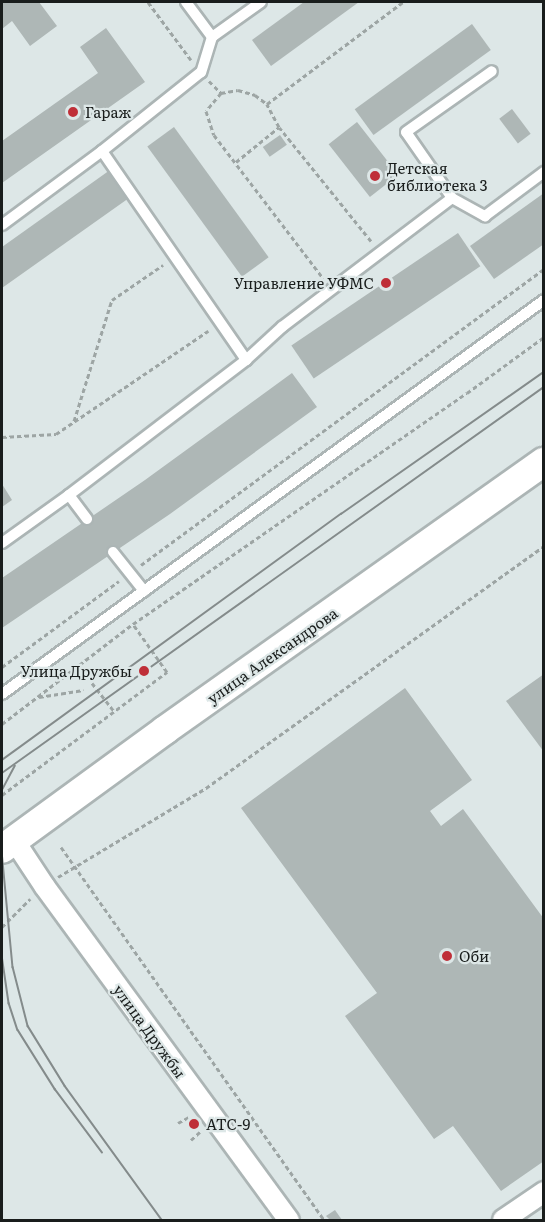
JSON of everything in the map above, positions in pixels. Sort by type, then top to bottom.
[{"type":"main road","name":"улица Александрова","points":[[8,845],[165,730],[543,462]]},
{"type":"street","name":"улица Дружбы","points":[[8,845],[45,886],[289,1221]]},
{"type":"street","points":[[503,1221],[543,1192]]},
{"type":"lane","points":[[186,2],[212,37]]},
{"type":"lane","points":[[2,225],[102,151],[201,72],[212,37],[261,2]]},
{"type":"lane","points":[[492,71],[406,132],[452,198],[485,216],[543,172]]},
{"type":"lane","points":[[102,151],[246,360]]},
{"type":"lane","points":[[2,543],[69,495],[246,360],[282,327],[452,198]]},
{"type":"lane","points":[[2,694],[543,300]]},
{"type":"lane","points":[[69,495],[87,519]]},
{"type":"lane","points":[[113,552],[144,591]]},
{"type":"path","points":[[148,2],[201,72],[221,93]]},
{"type":"path","points":[[267,104],[403,2]]},
{"type":"path","points":[[332,289],[214,135],[206,111],[221,93],[238,90],[255,95],[267,104],[279,127],[380,252]]},
{"type":"path","points":[[236,162],[279,127]]},
{"type":"path","points":[[74,423],[112,300],[174,257]]},
{"type":"path","points":[[2,667],[543,269]]},
{"type":"path","points":[[2,437],[56,434],[220,323]]},
{"type":"path","points":[[2,724],[133,624],[543,338]]},
{"type":"path","points":[[52,881],[206,789],[543,546]]},
{"type":"path","points":[[2,795],[167,672],[133,624]]},
{"type":"path","points":[[92,683],[114,711]]},
{"type":"path","points":[[37,697],[83,690]]},
{"type":"path","points":[[61,847],[324,1221]]},
{"type":"path","points":[[2,927],[36,893]]},
{"type":"path","points":[[178,1123],[189,1117]]},
{"type":"path","points":[[191,1140],[200,1132]]},
{"type":"building","points":[[2,2],[39,2],[57,26],[30,46],[12,21],[2,29]]},
{"type":"building","points":[[304,2],[359,2],[271,66],[252,40]]},
{"type":"building","points":[[472,24],[491,50],[374,135],[355,109]]},
{"type":"building","name":"Гараж","points":[[106,28],[145,82],[2,183],[2,141],[98,73],[80,47]]},
{"type":"building","points":[[512,109],[531,134],[518,143],[499,119]]},
{"type":"building","points":[[357,122],[398,175],[370,197],[329,144]]},
{"type":"building","points":[[174,127],[269,257],[242,277],[147,146]]},
{"type":"building","points":[[280,135],[287,145],[270,157],[263,147]]},
{"type":"building","points":[[110,170],[129,198],[2,288],[2,247]]},
{"type":"building","points":[[544,193],[544,244],[494,279],[470,246]]},
{"type":"building","points":[[458,233],[480,266],[314,379],[291,345]]},
{"type":"building","points":[[292,373],[317,407],[170,514],[2,628],[2,578],[145,480]]},
{"type":"building","points":[[2,484],[12,500],[2,507]]},
{"type":"building","points":[[544,674],[544,752],[506,701]]},
{"type":"building","name":"Оби","points":[[405,688],[472,780],[430,811],[441,826],[463,809],[544,919],[544,1161],[501,1191],[453,1126],[434,1139],[345,1016],[377,993],[241,808]]},
{"type":"building","points":[[335,1210],[342,1220],[330,1220],[326,1216]]},
{"type":"tram line","points":[[2,760],[341,514],[544,372]]},
{"type":"tram line","points":[[2,773],[544,387]]},
{"type":"tram line","points":[[2,790],[15,766]]},
{"type":"tram line","points":[[2,851],[13,967],[28,1026],[65,1086],[162,1220]]},
{"type":"tram line","points":[[2,955],[9,1003],[18,1030],[55,1089],[102,1152]]},
{"type":"place","name":"Гараж","points":[[73,112]]},
{"type":"place","name":"Детская библиотека 3","points":[[375,176]]},
{"type":"place","name":"Управление УФМС","points":[[386,283]]},
{"type":"place","name":"Улица Дружбы","points":[[144,671]]},
{"type":"place","name":"Оби","points":[[447,956]]},
{"type":"place","name":"АТС-9","points":[[194,1124]]}]
